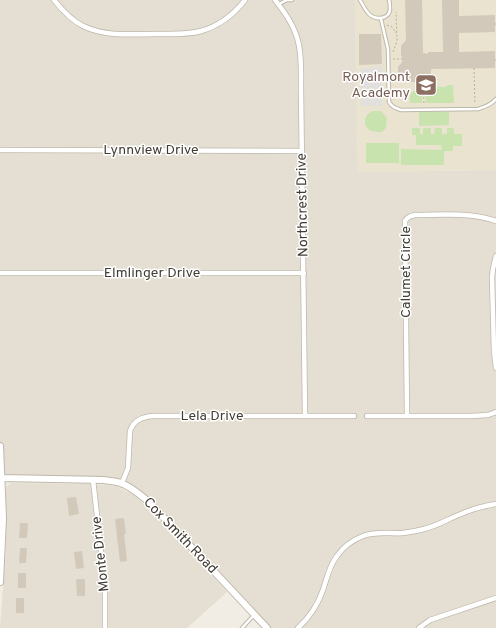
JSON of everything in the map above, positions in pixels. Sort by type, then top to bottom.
[{"type":"street","points":[[54,0],[70,17],[84,26],[104,33],[120,34],[177,34],[202,31],[234,13],[246,0]]},
{"type":"street","name":"Northcrest Drive","points":[[275,0],[288,17],[298,43],[300,55],[305,416]]},
{"type":"street","name":"Lynnview Drive","points":[[0,150],[302,151]]},
{"type":"street","name":"Calumet Circle","points":[[407,416],[406,218],[409,216],[458,215],[485,217],[496,221]]},
{"type":"street","points":[[496,256],[492,277],[494,351],[496,368]]},
{"type":"street","name":"Elmlinger Drive","points":[[0,273],[304,273]]},
{"type":"street","points":[[367,416],[471,416],[488,415],[496,412]]},
{"type":"street","name":"Lela Drive","points":[[122,483],[128,468],[130,431],[134,423],[141,418],[153,416],[354,416]]},
{"type":"street","points":[[0,446],[3,518],[0,582]]},
{"type":"street","name":"Cox Smith Road","points":[[1,478],[93,480],[122,483],[142,496],[151,504],[267,628]]},
{"type":"street","name":"Monte Drive","points":[[93,480],[105,587],[105,628]]},
{"type":"street","points":[[298,628],[307,619],[320,598],[329,569],[333,562],[340,552],[349,544],[372,534],[402,533],[424,530],[477,508],[496,504]]},
{"type":"street","points":[[419,628],[430,620],[496,598]]},
{"type":"lane","points":[[278,5],[287,0],[292,0]]},
{"type":"lane","points":[[360,0],[370,15],[381,19],[387,15],[390,10],[390,0]]},
{"type":"lane","points":[[381,19],[388,49],[389,102],[391,106],[401,110],[478,109],[486,106],[496,99]]},
{"type":"lane","points":[[242,628],[255,614]]},
{"type":"path","points":[[393,52],[397,41],[396,12]]},
{"type":"path","points":[[386,25],[392,27],[397,34]]},
{"type":"path","points":[[394,59],[403,59]]},
{"type":"path","points":[[474,68],[475,104]]},
{"type":"path","points":[[424,77],[424,105]]},
{"type":"shaded area","points":[[0,0],[355,0],[358,172],[496,170],[496,628],[267,628],[163,515],[122,483],[2,478],[0,582]]},
{"type":"shaded area","name":"Royalmont Academy","points":[[355,0],[496,0],[496,170],[358,172]]},
{"type":"shaded area","points":[[382,66],[382,106],[361,106],[360,68]]},
{"type":"shaded area","points":[[11,483],[116,486],[134,495],[156,515],[227,592],[187,628],[0,628],[6,548],[6,487]]},
{"type":"green space","points":[[424,80],[437,80],[437,87],[453,85],[454,103],[426,103],[424,94]]},
{"type":"green space","points":[[413,91],[420,91],[422,94],[422,103],[410,103],[410,95]]},
{"type":"green space","points":[[373,111],[381,111],[387,118],[386,128],[382,132],[372,131],[365,124],[367,115]]},
{"type":"green space","points":[[419,112],[449,112],[449,125],[419,126]]},
{"type":"green space","points":[[412,128],[420,128],[420,134],[423,134],[423,128],[431,128],[431,134],[434,134],[435,128],[442,128],[442,134],[447,134],[447,128],[454,128],[454,134],[462,134],[462,146],[453,146],[453,151],[444,151],[444,165],[401,165],[401,149],[442,150],[441,145],[416,145],[416,135],[412,135]]},
{"type":"green space","points":[[366,143],[399,143],[399,163],[366,163]]},
{"type":"building","name":"Royalmont Academy","points":[[405,0],[422,0],[423,53],[428,54],[428,52],[443,52],[442,0],[459,0],[459,16],[495,15],[495,32],[459,33],[459,52],[495,51],[495,68],[431,69],[431,76],[422,77],[421,82],[407,82],[407,78],[400,78],[398,76],[398,67],[403,59],[401,55],[401,46],[406,40]]},
{"type":"building","points":[[359,34],[381,34],[382,64],[359,65]]},
{"type":"building","points":[[76,497],[79,514],[69,516],[67,498]]},
{"type":"building","points":[[124,518],[127,561],[120,562],[115,519]]},
{"type":"building","points":[[20,523],[28,523],[27,538],[19,538]]},
{"type":"building","points":[[20,548],[27,548],[26,563],[19,563]]},
{"type":"building","points":[[82,551],[84,568],[76,569],[74,552]]},
{"type":"building","points":[[18,573],[26,573],[26,588],[18,588]]},
{"type":"building","points":[[76,579],[85,579],[85,596],[77,596]]},
{"type":"building","points":[[16,598],[24,598],[24,613],[16,613]]},
{"type":"place","name":"Royalmont Academy","points":[[426,85]]}]
